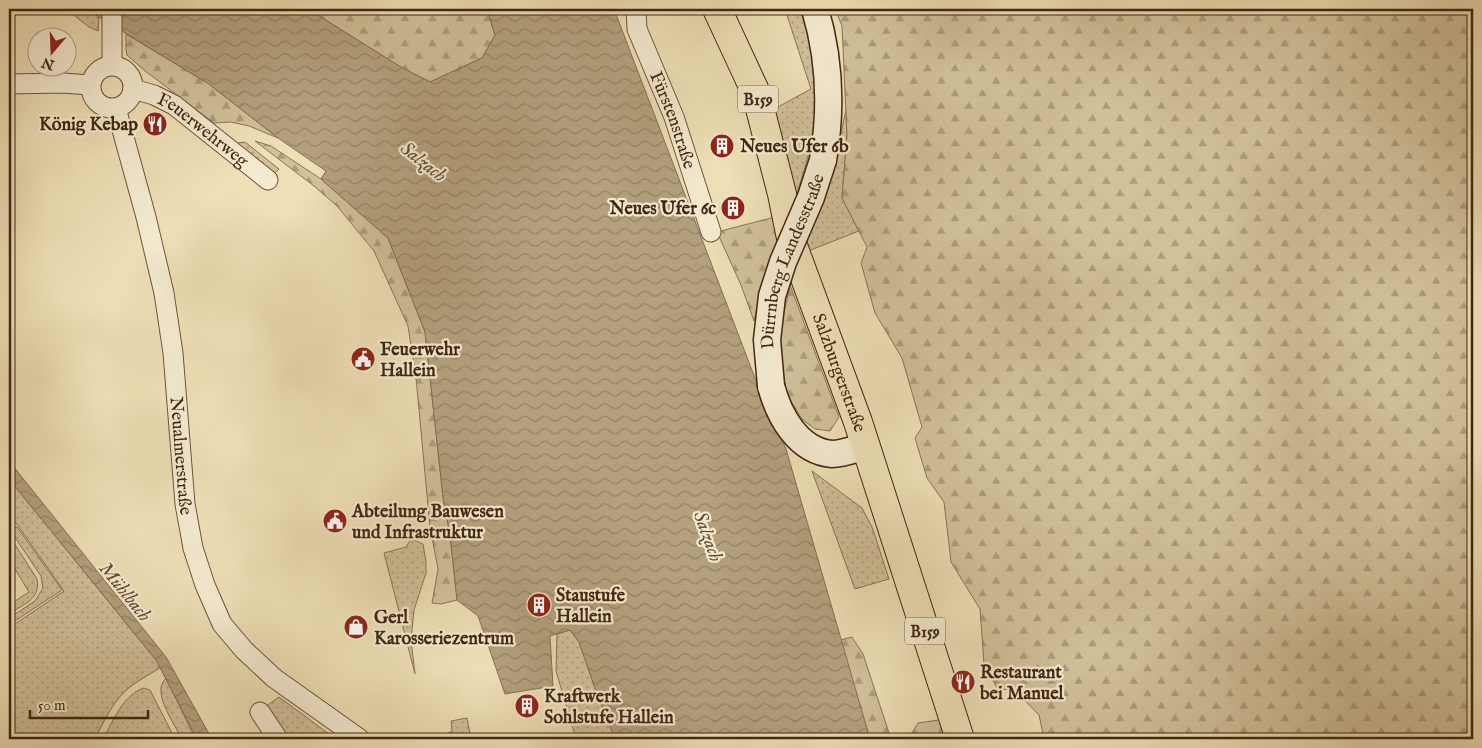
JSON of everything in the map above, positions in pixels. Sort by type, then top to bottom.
[{"type":"main road","name":"Salzburgerstraße","points":[[717,9],[756,93],[782,194],[792,243],[866,446],[960,739]]},
{"type":"main road","name":"Dürrnberg Landesstraße","points":[[815,9],[827,61],[830,93],[827,131],[823,160],[811,197],[782,262],[772,296],[767,340],[771,386],[779,409],[788,425],[806,444],[820,451],[838,453],[866,446]]},
{"type":"street","points":[[112,9],[112,66]]},
{"type":"street","name":"Fürstenstraße","points":[[636,9],[637,30],[674,117],[711,232]]},
{"type":"street","points":[[112,66],[124,70],[130,75],[134,89],[129,101],[123,106],[116,108],[103,107],[97,103],[91,93],[90,85],[95,73],[101,68],[112,66]]},
{"type":"street","points":[[9,84],[53,83],[90,85]]},
{"type":"street","name":"Feuerwehrweg","points":[[134,89],[154,95],[174,105],[268,180]]},
{"type":"street","name":"Neualmerstraße","points":[[116,108],[164,293],[173,353],[185,504],[193,548],[205,585],[222,624],[244,650],[274,678],[360,739]]},
{"type":"street","points":[[260,712],[278,739]]},
{"type":"green space","points":[[66,9],[86,9],[99,17],[98,31],[89,27]]},
{"type":"green space","points":[[308,9],[487,9],[495,35],[482,58],[430,82],[399,66]]},
{"type":"green space","points":[[785,9],[801,9],[812,40],[817,80],[816,129],[795,201],[774,109],[811,89]]},
{"type":"green space","points":[[835,9],[1473,9],[1473,739],[1044,739],[1039,715],[1014,689],[998,690],[984,664],[980,609],[951,562],[944,502],[927,478],[915,438],[922,427],[902,358],[875,313],[861,263],[867,247],[842,198],[847,135],[842,26]]},
{"type":"green space","points":[[126,34],[209,84],[278,138],[249,126],[231,122],[214,123],[127,55]]},
{"type":"green space","points":[[846,110],[847,135],[842,198],[859,231],[808,251],[804,243],[836,155]]},
{"type":"green space","points":[[255,141],[271,146],[321,179],[388,238],[425,332],[443,497],[450,535],[457,600],[441,604],[432,603],[438,569],[430,527],[416,378],[408,326],[374,251],[337,206]]},
{"type":"green space","points":[[245,142],[279,169],[273,175],[237,143]]},
{"type":"green space","points":[[775,217],[781,241],[759,298],[754,321],[741,285],[717,232]]},
{"type":"green space","points":[[790,285],[839,417],[830,431],[815,429],[802,419],[786,393],[779,336]]},
{"type":"green space","points":[[812,471],[862,508],[872,527],[889,579],[855,589]]},
{"type":"green space","points":[[9,479],[161,667],[124,692],[110,711],[95,739],[62,739],[60,734],[44,739],[9,739],[9,628],[64,591],[9,513]]},
{"type":"green space","points":[[17,527],[62,590],[9,625],[9,618],[35,601],[43,588],[41,576],[10,530]]},
{"type":"green space","points":[[9,535],[37,579],[38,586],[34,596],[26,604],[9,614],[9,605],[29,592],[9,559]]},
{"type":"green space","points":[[411,539],[423,544],[426,562],[426,573],[414,610],[411,640],[415,674],[384,553],[406,547]]},
{"type":"green space","points":[[570,630],[579,642],[615,739],[576,739],[556,671],[557,634]]},
{"type":"green space","points":[[852,637],[863,654],[891,739],[870,739],[840,640]]},
{"type":"green space","points":[[166,678],[197,739],[182,739],[169,716],[163,703],[161,690]]},
{"type":"green space","points":[[144,688],[150,690],[175,739],[103,739],[124,702],[137,691]]},
{"type":"green space","points":[[279,697],[335,739],[286,739],[265,707]]},
{"type":"green space","points":[[467,718],[471,739],[438,739],[452,731],[451,721]]},
{"type":"green space","points":[[939,720],[948,739],[901,739],[900,736],[912,733],[918,723]]},
{"type":"water","name":"Salzach","points":[[86,9],[308,9],[399,66],[430,82],[482,58],[495,35],[487,9],[614,9],[763,399],[786,449],[870,739],[615,739],[579,642],[570,630],[550,636],[553,686],[505,694],[478,616],[457,600],[450,535],[443,497],[425,332],[388,238],[321,179],[326,171],[278,138],[209,84]]},
{"type":"water","points":[[9,461],[166,657],[212,739],[197,739],[156,660],[9,479]]},
{"type":"place","name":"König Kebap","points":[[155,124]]},
{"type":"place","name":"Neues Ufer 6b","points":[[722,146]]},
{"type":"place","name":"Neues Ufer 6c","points":[[733,208]]},
{"type":"place","name":"Feuerwehr Hallein","points":[[363,359]]},
{"type":"place","name":"Abteilung Bauwesen und Infrastruktur","points":[[335,521]]},
{"type":"place","name":"Staustufe Hallein","points":[[539,605]]},
{"type":"place","name":"Gerl Karosseriezentrum","points":[[356,627]]},
{"type":"place","name":"Restaurant bei Manuel","points":[[963,682]]},
{"type":"place","name":"Kraftwerk Sohlstufe Hallein","points":[[527,706]]},
{"type":"water label","name":"Mühlbach","points":[[126,591]]}]
